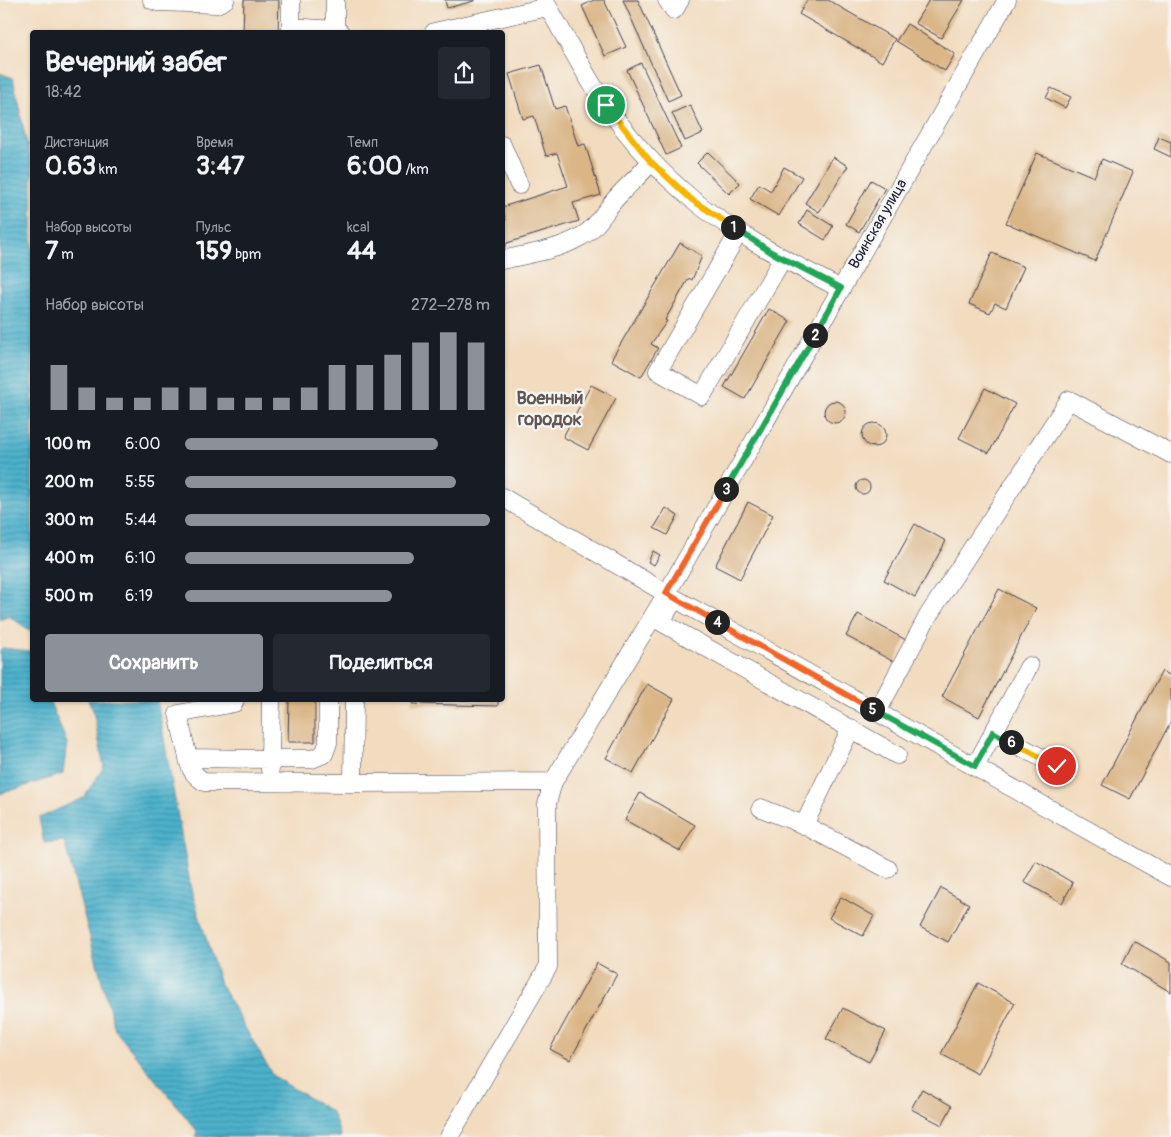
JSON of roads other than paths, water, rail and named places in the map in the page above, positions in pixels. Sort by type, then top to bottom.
[{"type":"street","points":[[152,0],[157,2],[217,4],[225,0]]},
{"type":"street","points":[[291,0],[291,30]]},
{"type":"street","points":[[335,0],[338,30]]},
{"type":"street","points":[[667,0],[674,10],[680,0]]},
{"type":"street","name":"Воинская улица","points":[[670,595],[841,288],[1007,0]]},
{"type":"street","points":[[442,30],[546,4],[569,48],[606,105],[650,161],[692,200],[740,232],[783,258],[841,288]]},
{"type":"street","points":[[505,152],[519,186]]},
{"type":"street","points":[[505,259],[549,249],[581,237],[599,221],[618,196],[644,171],[650,161]]},
{"type":"street","points":[[740,232],[658,371],[702,396],[783,258]]},
{"type":"street","points":[[877,712],[928,616],[1069,400],[1171,454]]},
{"type":"street","points":[[505,499],[670,595],[1171,877]]},
{"type":"street","points":[[670,595],[661,622],[897,755]]},
{"type":"street","points":[[450,1137],[548,967],[547,804],[553,782],[670,595]]},
{"type":"street","points":[[975,766],[1029,666]]},
{"type":"street","points":[[234,702],[177,707],[190,768],[204,782],[553,782]]},
{"type":"street","points":[[270,782],[271,702]]},
{"type":"street","points":[[188,758],[312,759],[324,754],[328,743],[328,702]]},
{"type":"street","points":[[353,782],[354,702]]},
{"type":"street","points":[[804,825],[851,728]]},
{"type":"street","points":[[993,732],[1057,766]]},
{"type":"street","points":[[761,808],[804,825],[888,869]]},
{"type":"water","points":[[0,73],[13,78],[30,159],[30,631],[9,616],[0,620]]},
{"type":"water","points":[[2,648],[30,651],[30,702],[50,702],[67,743],[63,774],[0,794],[0,650]]},
{"type":"water","points":[[89,702],[157,702],[191,889],[220,984],[273,1076],[332,1112],[341,1137],[196,1137],[197,1131],[115,1030],[64,841],[44,843],[39,818],[83,798],[104,767],[93,710]]},
{"type":"district","name":"Военный городок","points":[[550,408]]}]
